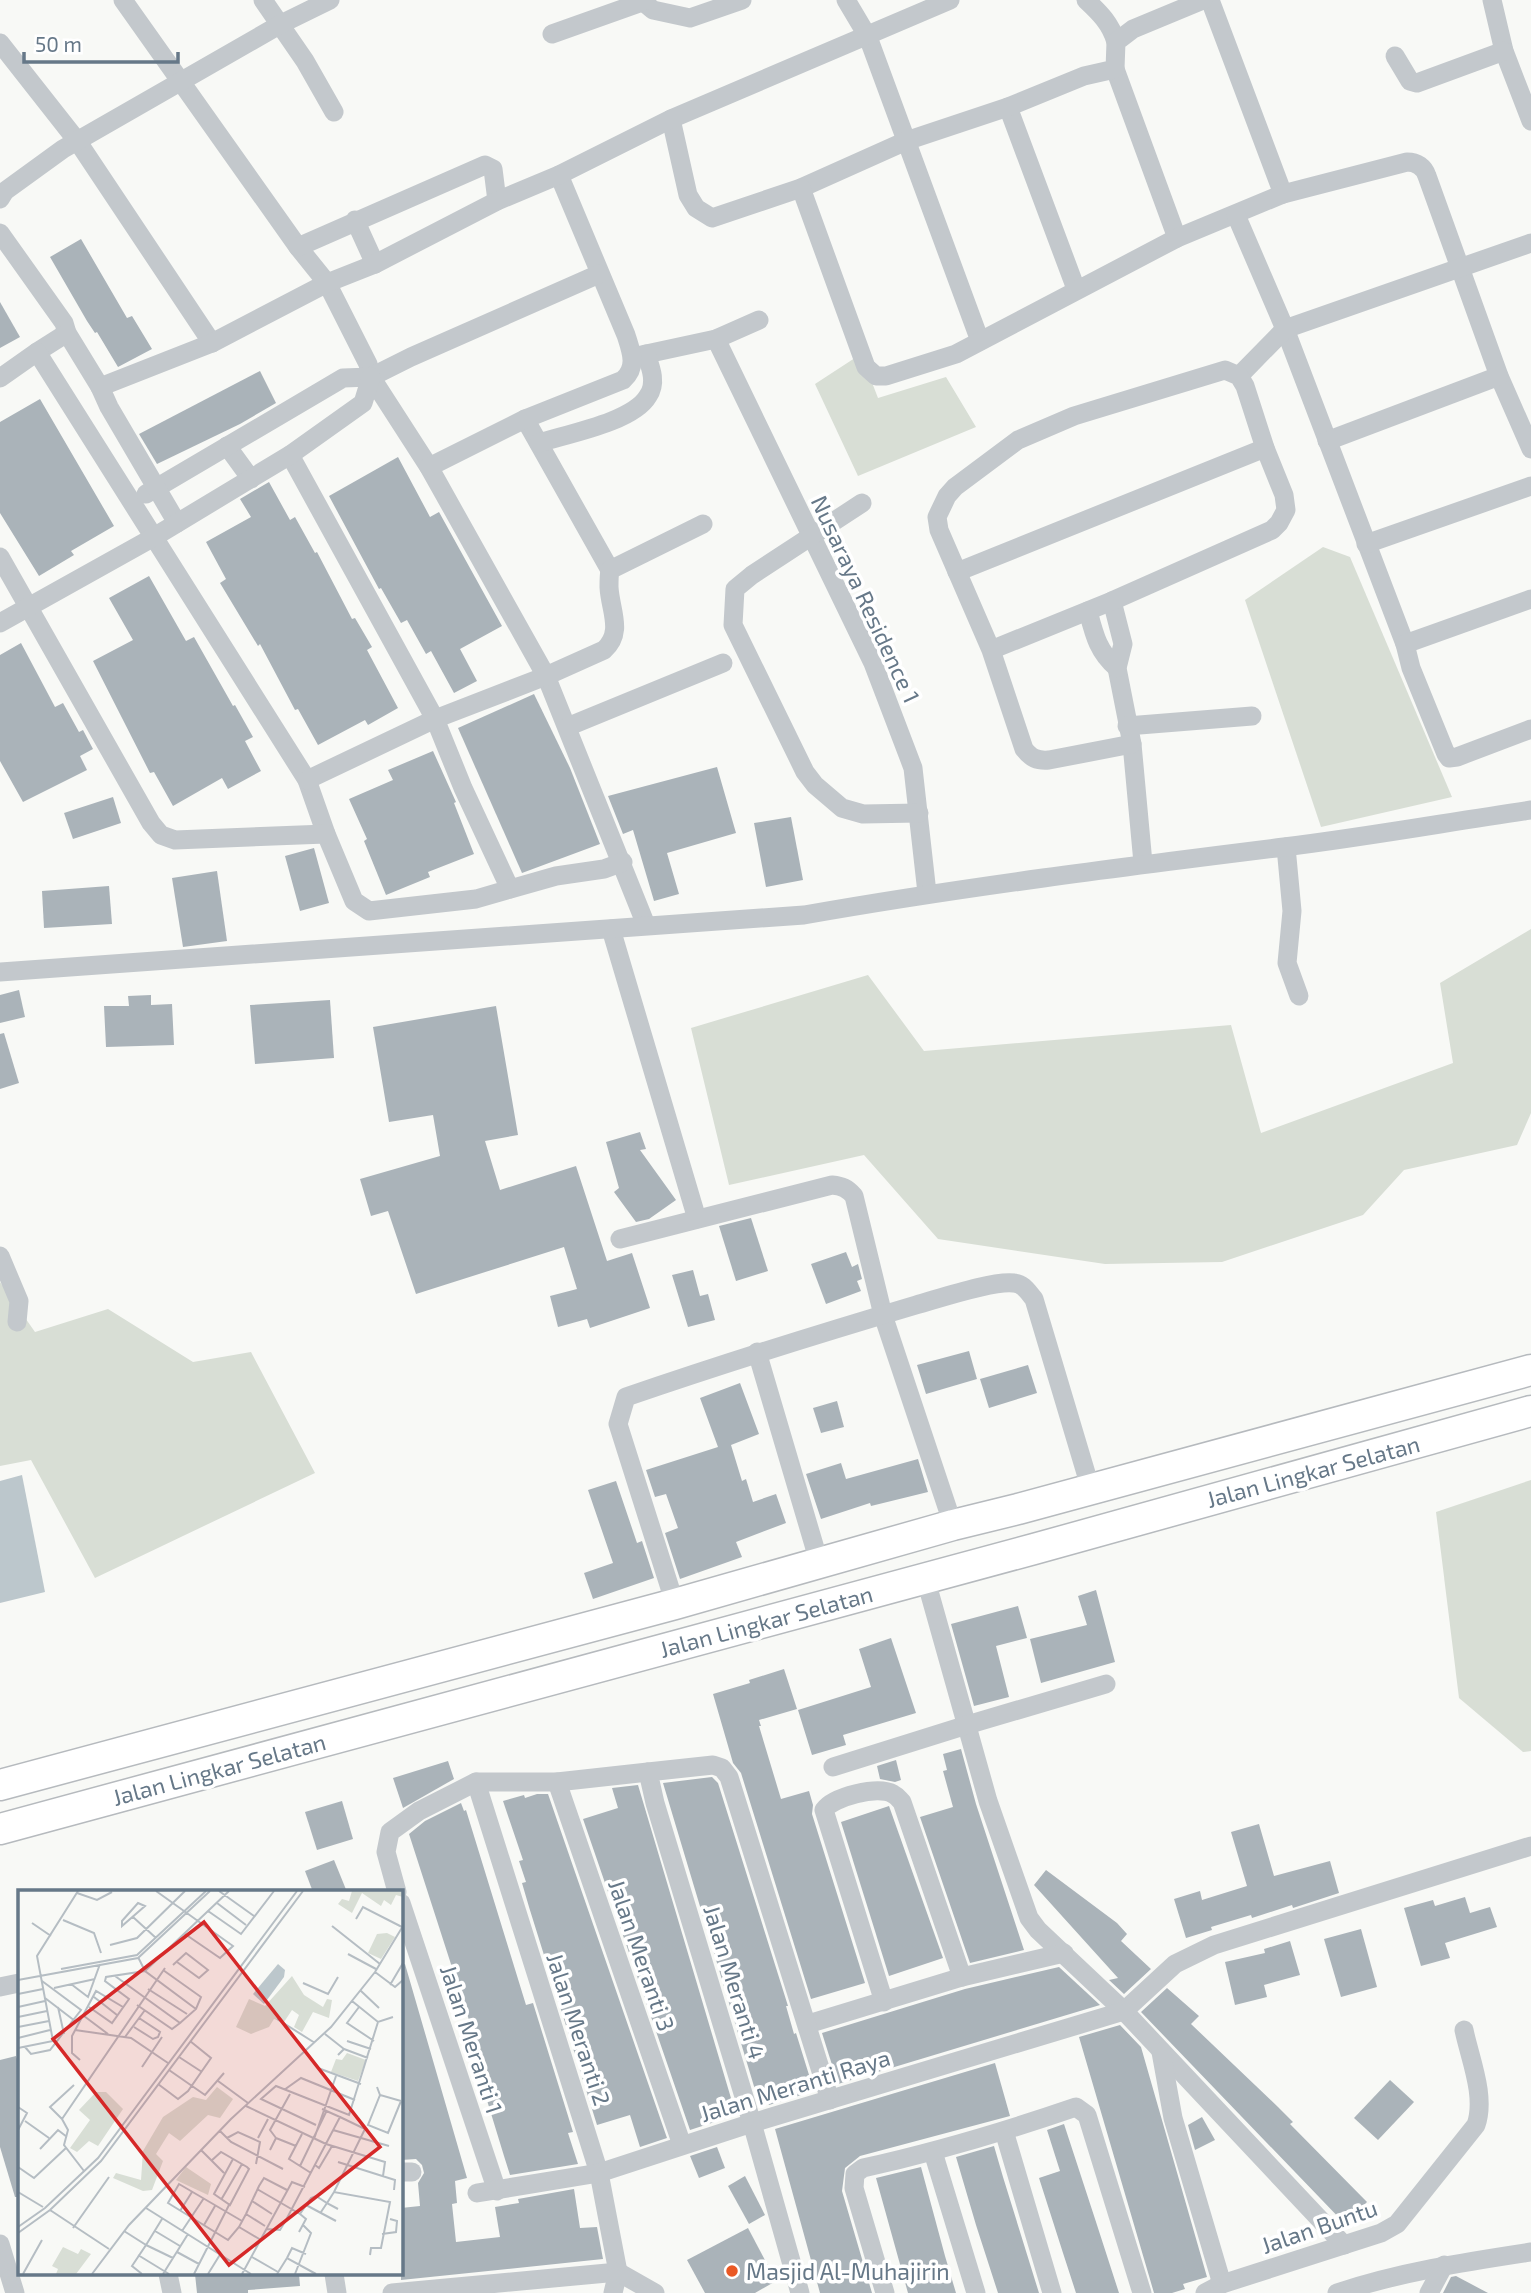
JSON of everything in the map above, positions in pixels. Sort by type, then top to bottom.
[{"type":"highway","name":"Jalan Lingkar Selatan","points":[[0,1785],[1531,1370]]},
{"type":"highway","name":"Jalan Lingkar Selatan","points":[[0,1829],[1034,1549],[1531,1411]]},
{"type":"highway","points":[[1018,1509],[1034,1549]]},
{"type":"highway","points":[[58,1770],[64,1812]]},
{"type":"street","points":[[122,0],[298,247],[327,283],[372,377],[429,467],[546,676],[623,862],[646,925]]},
{"type":"street","points":[[263,0],[281,24],[334,112]]},
{"type":"street","points":[[0,199],[5,191],[63,149],[281,24],[330,0]]},
{"type":"street","points":[[552,34],[642,1],[653,10],[690,18],[743,0]]},
{"type":"street","points":[[846,0],[868,37],[980,341]]},
{"type":"street","points":[[100,387],[212,343],[327,283],[375,264],[497,201],[559,175],[671,119],[950,0]]},
{"type":"street","points":[[1086,0],[1105,18],[1113,32],[1116,42],[1115,69],[1177,238]]},
{"type":"street","points":[[1116,42],[1133,29],[1203,0]]},
{"type":"street","points":[[1210,0],[1283,194]]},
{"type":"street","points":[[1492,0],[1504,51],[1530,118]]},
{"type":"street","points":[[0,43],[78,142],[212,343]]},
{"type":"street","points":[[1395,56],[1410,81],[1417,83],[1504,51]]},
{"type":"street","points":[[671,119],[688,195],[696,208],[712,218],[802,188],[906,141],[1008,107],[1084,76],[1115,69]]},
{"type":"street","points":[[1008,107],[1076,289]]},
{"type":"street","points":[[802,188],[868,371],[876,376],[886,376],[956,354],[1177,238],[1283,194],[1407,162],[1415,163],[1423,168],[1427,176],[1499,376],[1531,449]]},
{"type":"street","points":[[298,247],[485,165],[493,169],[497,201]]},
{"type":"street","points":[[539,443],[637,409],[650,395],[653,377],[599,274],[559,175]]},
{"type":"street","points":[[1236,215],[1285,329],[1405,644],[1411,668],[1449,758],[1457,758],[1531,729]]},
{"type":"street","points":[[355,220],[375,264]]},
{"type":"street","points":[[0,233],[64,323],[67,333],[177,523]]},
{"type":"street","points":[[1239,376],[1285,329],[1531,243]]},
{"type":"street","points":[[132,501],[343,378],[372,377],[411,356],[599,274]]},
{"type":"street","points":[[429,467],[525,419],[624,380],[640,356],[716,340],[759,320]]},
{"type":"street","points":[[0,379],[67,333]]},
{"type":"street","name":"Nusaraya Residence 1","points":[[716,340],[873,663],[914,768],[927,893]]},
{"type":"street","points":[[37,352],[307,779],[354,901],[369,911],[477,899],[556,876],[604,869],[623,862]]},
{"type":"street","points":[[991,650],[1112,601],[1272,530],[1279,523],[1286,510],[1286,503],[1245,386],[1239,376],[1225,370],[1074,416],[1018,440],[955,486],[940,507],[937,517],[939,530],[991,650],[1024,749],[1035,760],[1049,760],[1130,735],[1252,716]]},
{"type":"street","points":[[1327,441],[1499,376]]},
{"type":"street","points":[[0,623],[154,537],[290,455],[363,403],[372,377]]},
{"type":"street","points":[[307,779],[435,719],[546,676],[604,650],[612,643],[616,630],[609,588],[610,570],[525,419]]},
{"type":"street","points":[[227,446],[251,479]]},
{"type":"street","points":[[957,572],[1265,448]]},
{"type":"street","points":[[290,455],[435,719],[463,788],[510,889]]},
{"type":"street","points":[[1367,544],[1531,486]]},
{"type":"street","points":[[862,503],[735,589],[733,625],[805,772],[824,795],[842,808],[863,814],[919,813]]},
{"type":"street","points":[[610,570],[704,524]]},
{"type":"street","points":[[0,557],[151,823],[161,835],[175,840],[326,834]]},
{"type":"street","points":[[1405,644],[1531,599]]},
{"type":"street","points":[[1112,601],[1123,644],[1117,668],[1130,735],[1143,863]]},
{"type":"street","points":[[1088,611],[1099,648],[1105,658],[1117,668]]},
{"type":"street","points":[[567,727],[723,663]]},
{"type":"street","points":[[0,972],[804,915],[927,893],[1143,863],[1286,847],[1531,810]]},
{"type":"street","points":[[1286,847],[1292,911],[1287,963],[1299,996]]},
{"type":"street","points":[[611,929],[696,1219]]},
{"type":"street","points":[[620,1239],[832,1185],[845,1187],[853,1196],[883,1315],[953,1525]]},
{"type":"street","points":[[0,1256],[19,1301],[17,1322]]},
{"type":"street","points":[[675,1604],[618,1424],[626,1397],[757,1352],[883,1315],[1001,1283],[1023,1286],[1034,1299],[1091,1490]]},
{"type":"street","points":[[757,1352],[819,1562]]},
{"type":"street","points":[[925,1577],[988,1801],[1029,1918],[1038,1930],[1124,2011],[1344,2245]]},
{"type":"street","points":[[833,1767],[1106,1684]]},
{"type":"street","points":[[396,1890],[386,1852],[390,1832],[419,1811],[476,1782],[557,1782],[713,1765],[726,1771],[830,2100]]},
{"type":"street","name":"Jalan Meranti 4","points":[[648,1772],[800,2293]]},
{"type":"street","name":"Jalan Meranti 2","points":[[476,1782],[599,2173],[618,2272],[613,2293]]},
{"type":"street","name":"Jalan Meranti 3","points":[[557,1782],[682,2145]]},
{"type":"street","points":[[884,2002],[824,1810],[829,1804],[856,1794],[881,1791],[892,1793],[902,1802],[962,1977]]},
{"type":"street","points":[[1124,2011],[1175,1964],[1214,1945],[1531,1846]]},
{"type":"street","name":"Jalan Meranti 1","points":[[402,1906],[487,2192]]},
{"type":"street","points":[[808,2024],[962,1977],[1064,1953]]},
{"type":"street","points":[[0,1987],[18,1983]]},
{"type":"street","name":"Jalan Meranti Raya","points":[[487,2192],[599,2173],[752,2123],[1124,2011]]},
{"type":"street","name":"Jalan Buntu","points":[[1213,2289],[1381,2233],[1397,2224],[1476,2125],[1480,2113],[1479,2099],[1464,2029]]},
{"type":"street","points":[[1161,2052],[1173,2118],[1213,2289]]},
{"type":"street","points":[[885,2293],[854,2188],[855,2174],[863,2168],[1004,2132],[1076,2106],[1087,2115],[1142,2293]]},
{"type":"street","points":[[1004,2132],[1052,2293]]},
{"type":"street","points":[[933,2152],[976,2293]]},
{"type":"street","points":[[0,2244],[15,2293]]},
{"type":"street","points":[[1337,2293],[1444,2265],[1531,2252]]},
{"type":"street","points":[[1429,2293],[1444,2265]]},
{"type":"street","points":[[392,2293],[618,2272],[655,2293]]},
{"type":"shaded area","points":[[861,354],[878,398],[946,377],[976,427],[858,476],[815,384]]},
{"type":"shaded area","points":[[1323,547],[1350,557],[1452,797],[1321,827],[1245,600]]},
{"type":"shaded area","points":[[1531,929],[1531,1113],[1517,1145],[1404,1170],[1363,1215],[1222,1262],[1105,1264],[938,1239],[864,1155],[729,1185],[691,1028],[868,975],[924,1051],[1231,1025],[1261,1133],[1453,1063],[1440,983]]},
{"type":"shaded area","points":[[0,1282],[35,1332],[108,1309],[193,1362],[251,1352],[315,1473],[95,1578],[31,1460],[0,1466]]},
{"type":"shaded area","points":[[22,1475],[45,1592],[0,1603],[0,1481]]},
{"type":"shaded area","points":[[1531,1480],[1531,1751],[1523,1752],[1459,1698],[1436,1512]]},
{"type":"building","points":[[81,239],[127,318],[132,316],[152,349],[118,367],[97,332],[95,333],[87,321],[50,257]]},
{"type":"building","points":[[0,302],[20,337],[0,348]]},
{"type":"building","points":[[260,371],[276,403],[240,424],[157,464],[139,434]]},
{"type":"building","points":[[40,399],[114,526],[71,551],[74,555],[39,576],[0,513],[0,422]]},
{"type":"building","points":[[398,457],[430,517],[439,512],[502,626],[460,649],[477,681],[454,693],[431,651],[426,654],[407,620],[401,623],[381,588],[379,589],[329,496]]},
{"type":"building","points":[[269,482],[290,520],[295,517],[315,553],[317,552],[352,619],[355,618],[372,647],[367,650],[398,708],[368,725],[365,720],[318,745],[298,709],[295,710],[260,644],[258,646],[220,583],[226,579],[206,542],[251,517],[240,499]]},
{"type":"building","points":[[149,576],[186,641],[194,637],[233,706],[235,705],[253,737],[245,741],[261,771],[228,789],[222,778],[173,806],[154,772],[150,773],[93,661],[133,640],[109,598]]},
{"type":"building","points":[[21,643],[55,707],[63,703],[79,732],[83,730],[93,749],[80,756],[87,770],[23,802],[0,761],[0,655]]},
{"type":"building","points":[[534,694],[570,768],[600,844],[522,873],[458,728]]},
{"type":"building","points":[[433,751],[456,802],[454,803],[474,854],[428,872],[430,877],[386,895],[364,841],[367,839],[349,799],[393,780],[388,770]]},
{"type":"building","points":[[717,767],[736,833],[667,853],[679,894],[654,901],[633,830],[623,834],[608,796]]},
{"type":"building","points":[[113,797],[121,823],[73,839],[64,813]]},
{"type":"building","points":[[791,817],[803,880],[766,887],[754,823]]},
{"type":"building","points":[[314,848],[329,903],[300,911],[285,856]]},
{"type":"building","points":[[217,871],[227,941],[183,947],[172,878]]},
{"type":"building","points":[[109,886],[112,924],[44,928],[42,891]]},
{"type":"building","points":[[19,990],[25,1017],[0,1023],[0,995]]},
{"type":"building","points":[[151,995],[151,1005],[172,1004],[174,1045],[106,1047],[104,1006],[129,1006],[128,996]]},
{"type":"building","points":[[330,1000],[334,1058],[255,1064],[250,1005]]},
{"type":"building","points":[[496,1006],[518,1135],[485,1141],[500,1190],[576,1166],[607,1261],[632,1253],[650,1308],[590,1328],[587,1319],[558,1327],[550,1296],[577,1289],[564,1247],[416,1294],[388,1211],[371,1216],[360,1179],[440,1156],[433,1115],[389,1122],[373,1027]]},
{"type":"building","points":[[4,1033],[19,1083],[0,1089],[0,1034]]},
{"type":"building","points":[[640,1132],[646,1149],[640,1150],[676,1200],[649,1219],[636,1222],[614,1192],[619,1188],[606,1142]]},
{"type":"building","points":[[751,1218],[768,1271],[736,1281],[719,1226]]},
{"type":"building","points":[[846,1252],[852,1267],[858,1264],[862,1279],[857,1281],[861,1291],[826,1304],[811,1264]]},
{"type":"building","points":[[693,1270],[700,1296],[708,1294],[715,1320],[688,1327],[672,1275]]},
{"type":"building","points":[[969,1351],[977,1379],[926,1394],[917,1365]]},
{"type":"building","points":[[1028,1365],[1037,1393],[989,1408],[980,1379]]},
{"type":"building","points":[[740,1383],[759,1434],[731,1445],[742,1481],[746,1479],[753,1502],[776,1494],[786,1523],[736,1542],[742,1557],[680,1579],[665,1533],[678,1528],[666,1494],[655,1497],[646,1470],[718,1447],[700,1398]]},
{"type":"building","points":[[837,1401],[844,1427],[821,1433],[813,1408]]},
{"type":"building","points":[[918,1459],[928,1492],[871,1506],[870,1503],[821,1519],[806,1474],[841,1463],[846,1479]]},
{"type":"building","points":[[616,1481],[637,1543],[642,1541],[654,1578],[593,1599],[584,1573],[613,1563],[588,1490]]},
{"type":"building","points":[[1096,1590],[1115,1662],[1041,1683],[1030,1639],[1087,1625],[1078,1596]]},
{"type":"building","points":[[1018,1606],[1027,1638],[996,1646],[1009,1697],[974,1706],[951,1624]]},
{"type":"building","points":[[891,1638],[916,1713],[843,1735],[846,1745],[812,1755],[798,1710],[871,1687],[859,1649]]},
{"type":"building","points":[[784,1669],[797,1709],[759,1720],[759,1726],[781,1799],[809,1791],[813,1805],[812,1814],[865,1983],[811,1999],[741,1773],[733,1763],[713,1694]]},
{"type":"building","points":[[961,1749],[976,1804],[1024,1950],[970,1963],[920,1817],[953,1807],[943,1771],[947,1770],[943,1754]]},
{"type":"building","points":[[896,1760],[901,1780],[895,1782],[880,1779],[877,1766]]},
{"type":"building","points":[[448,1761],[454,1779],[403,1808],[393,1778]]},
{"type":"building","points":[[712,1777],[718,1783],[788,2006],[794,2034],[796,2033],[814,2091],[769,2105],[767,2101],[759,2103],[663,1783]]},
{"type":"building","points":[[638,1785],[736,2115],[690,2130],[583,1819],[618,1808],[612,1788]]},
{"type":"building","points":[[548,1794],[667,2138],[640,2147],[630,2115],[597,2125],[522,1883],[526,1882],[519,1861],[523,1860],[503,1801]]},
{"type":"building","points":[[342,1801],[353,1839],[317,1850],[305,1812]]},
{"type":"building","points":[[461,1803],[464,1811],[466,1810],[526,2005],[533,2003],[573,2132],[568,2133],[578,2164],[510,2175],[482,2084],[489,2082],[409,1834],[425,1821]]},
{"type":"building","points":[[889,1806],[943,1958],[889,1976],[841,1822]]},
{"type":"building","points":[[1259,1824],[1274,1876],[1330,1861],[1339,1893],[1293,1908],[1292,1905],[1252,1918],[1251,1915],[1186,1938],[1174,1899],[1200,1891],[1202,1900],[1247,1886],[1231,1832]]},
{"type":"building","points":[[334,1860],[346,1890],[312,1890],[305,1871]]},
{"type":"building","points":[[1046,1870],[1117,1923],[1127,1934],[1121,1941],[1151,1969],[1124,1994],[1109,1980],[1118,1978],[1034,1885]]},
{"type":"building","points":[[1465,1897],[1470,1913],[1490,1907],[1497,1927],[1445,1943],[1450,1958],[1421,1966],[1404,1908],[1433,1900],[1435,1906]]},
{"type":"building","points":[[1361,1929],[1377,1987],[1341,1997],[1324,1939]]},
{"type":"building","points":[[1290,1941],[1300,1975],[1264,1985],[1267,1997],[1235,2005],[1225,1962],[1265,1953],[1264,1949]]},
{"type":"building","points":[[405,1964],[467,2178],[455,2181],[457,2203],[452,2204],[456,2242],[500,2237],[495,2207],[519,2203],[518,2199],[574,2189],[580,2228],[597,2227],[603,2259],[401,2280],[402,2208],[420,2206],[418,2183],[424,2173],[422,2165],[416,2159],[402,2160],[402,1965]]},
{"type":"building","points":[[1059,1967],[1100,2005],[838,2084],[822,2033],[965,1989]]},
{"type":"building","points":[[1167,1988],[1199,2016],[1191,2024],[1293,2122],[1290,2124],[1367,2202],[1345,2224],[1141,2012]]},
{"type":"building","points":[[1120,2025],[1141,2047],[1207,2277],[1183,2284],[1185,2289],[1172,2293],[1154,2293],[1079,2037]]},
{"type":"building","points":[[16,2056],[18,2062],[18,2197],[15,2197],[0,2147],[0,2060]]},
{"type":"building","points":[[995,2063],[1010,2116],[860,2156],[845,2168],[842,2191],[872,2293],[820,2293],[775,2129]]},
{"type":"building","points":[[1390,2080],[1414,2102],[1378,2140],[1354,2118]]},
{"type":"building","points":[[1202,2117],[1215,2140],[1195,2150],[1188,2125]]},
{"type":"building","points":[[1064,2124],[1119,2293],[1076,2293],[1039,2178],[1060,2171],[1047,2130]]},
{"type":"building","points":[[994,2146],[1039,2293],[998,2293],[976,2225],[956,2157]]},
{"type":"building","points":[[717,2147],[725,2168],[699,2178],[690,2156]]},
{"type":"building","points":[[921,2167],[956,2293],[908,2293],[876,2178]]},
{"type":"building","points":[[745,2176],[765,2215],[749,2224],[728,2186]]},
{"type":"building","name":"Masjid Al-Muhajirin","points":[[748,2228],[776,2281],[755,2293],[705,2293],[687,2260]]},
{"type":"building","points":[[195,2276],[299,2276],[300,2286],[248,2290],[248,2293],[197,2293]]},
{"type":"building","points":[[1456,2276],[1488,2293],[1443,2293],[1451,2277]]},
{"type":"place","name":"Masjid Al-Muhajirin","points":[[732,2271]]}]
